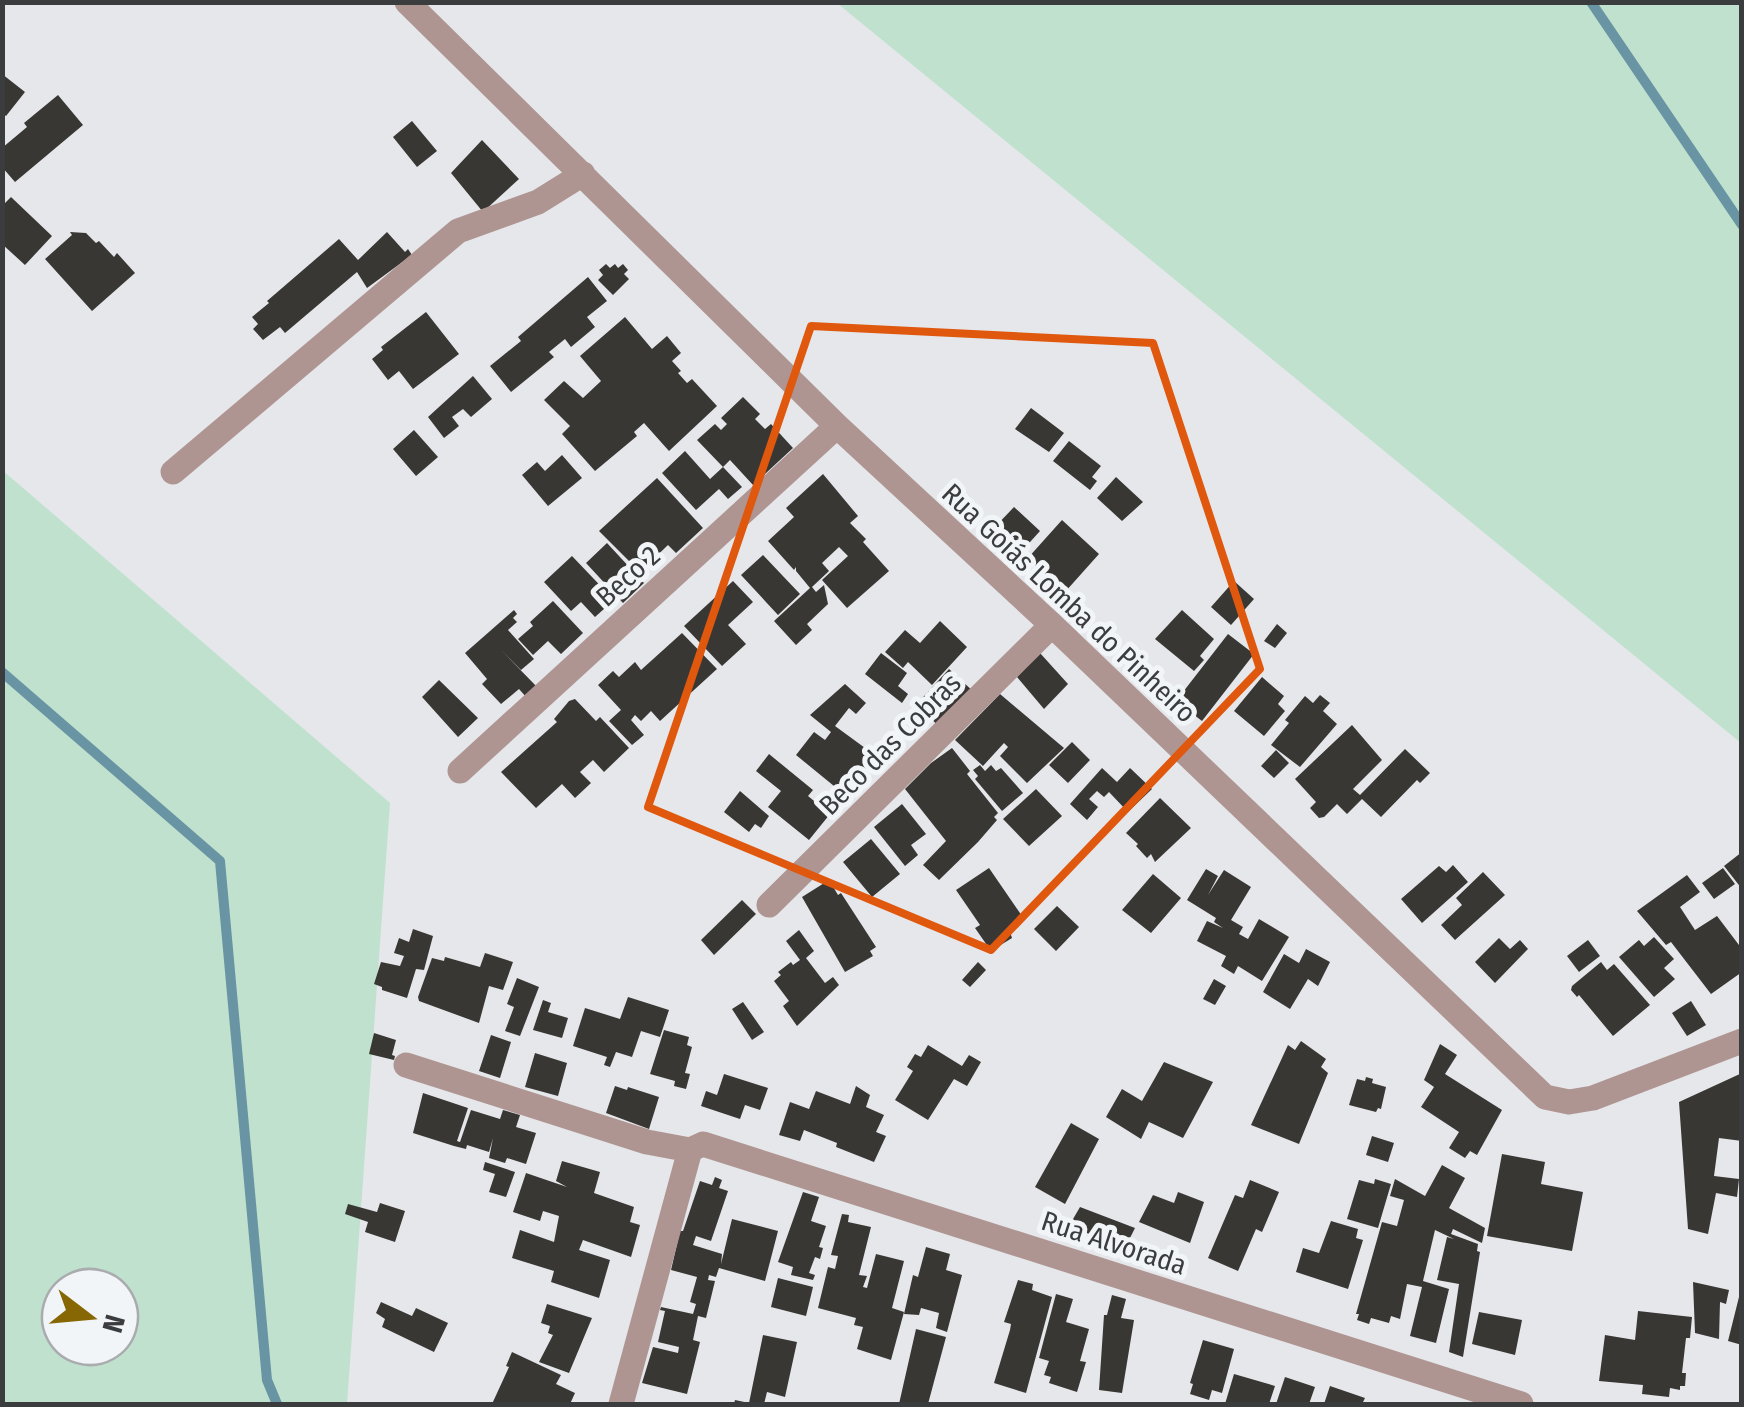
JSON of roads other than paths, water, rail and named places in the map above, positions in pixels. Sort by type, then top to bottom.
[{"type":"street","name":"Rua Goiás Lomba do Pinheiro","points":[[407,2],[837,426],[1052,625],[1545,1098],[1569,1102],[1593,1098],[1742,1041]]},
{"type":"street","points":[[173,472],[458,231],[538,202],[583,174]]},
{"type":"street","name":"Beco 2","points":[[460,771],[837,426]]},
{"type":"street","name":"Beco das Cobras","points":[[770,905],[1052,625]]},
{"type":"street","name":"Rua Alvorada","points":[[406,1065],[488,1088],[647,1142],[690,1150],[703,1144],[1521,1404]]},
{"type":"street","points":[[621,1404],[690,1150]]},
{"type":"waterway","points":[[1591,2],[1742,225]]},
{"type":"waterway","points":[[2,672],[220,861],[267,1380],[277,1404]]}]
